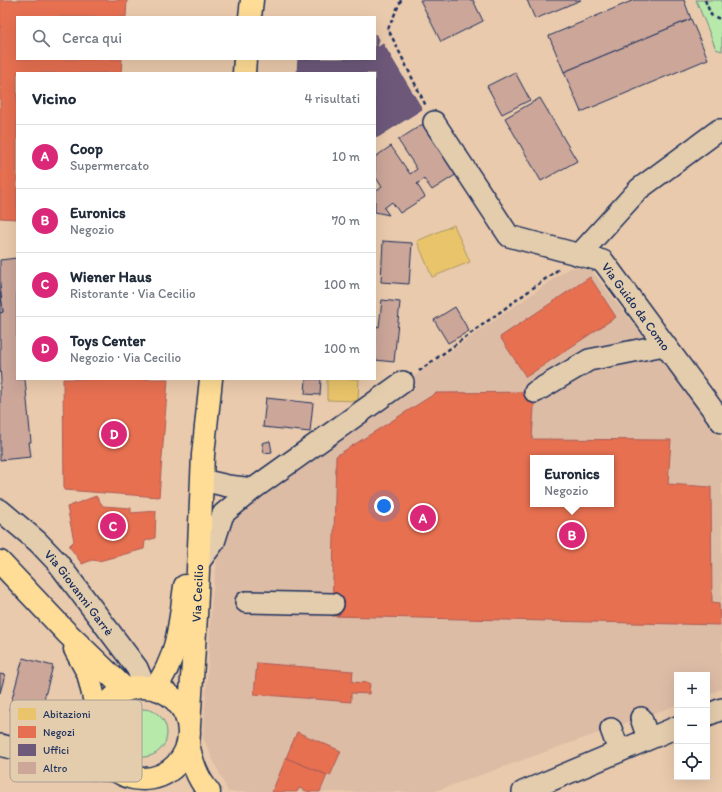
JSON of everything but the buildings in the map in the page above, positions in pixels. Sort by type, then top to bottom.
[{"type":"main road","points":[[250,16],[252,0]]},
{"type":"main road","points":[[244,72],[245,60]]},
{"type":"main road","name":"Via Cecilio","points":[[142,688],[169,668],[176,642],[202,471],[211,380]]},
{"type":"main road","name":"Via Cecilio","points":[[188,734],[199,562],[202,471]]},
{"type":"main road","points":[[0,562],[66,632],[142,688]]},
{"type":"main road","points":[[66,632],[88,673],[93,700]]},
{"type":"main road","points":[[112,700],[119,694],[142,688],[162,691],[175,699],[184,711],[191,760],[196,772],[209,792]]},
{"type":"main road","points":[[141,782],[152,786],[159,777],[172,769],[182,758],[188,734]]},
{"type":"street","name":"Via Guido da Como","points":[[434,122],[509,236],[602,261],[722,422]]},
{"type":"street","points":[[579,255],[639,189],[719,130],[722,130]]},
{"type":"street","points":[[535,392],[589,360],[664,345]]},
{"type":"street","points":[[199,562],[214,542],[223,514],[253,489],[403,382]]},
{"type":"street","points":[[202,471],[228,486],[253,489]]},
{"type":"street","name":"Via Giovanni Garrè","points":[[0,510],[38,542],[58,563],[137,668],[142,688]]},
{"type":"street","points":[[246,602],[333,604]]},
{"type":"street","points":[[710,714],[722,709]]},
{"type":"street","points":[[641,718],[648,738]]},
{"type":"street","points":[[523,792],[674,728]]},
{"type":"street","points":[[611,729],[619,751]]},
{"type":"path","points":[[401,0],[388,29],[434,122]]},
{"type":"path","points":[[705,0],[711,15],[722,20]]},
{"type":"path","points":[[403,382],[579,255]]},
{"type":"shaded area","points":[[584,267],[592,271],[713,426],[722,441],[722,689],[710,693],[710,672],[674,672],[674,706],[433,792],[228,792],[203,738],[212,597],[223,514],[253,489],[569,268]]},
{"type":"green space","points":[[696,0],[722,0],[722,51],[716,49]]},
{"type":"green space","points":[[142,709],[152,711],[160,716],[167,733],[165,742],[160,750],[152,755],[142,757]]},
{"type":"place","name":"Toys Center","points":[[114,434]]},
{"type":"place","name":"Coop","points":[[423,518]]},
{"type":"place","name":"Wiener Haus","points":[[113,526]]},
{"type":"place","name":"Euronics","points":[[572,535]]}]
